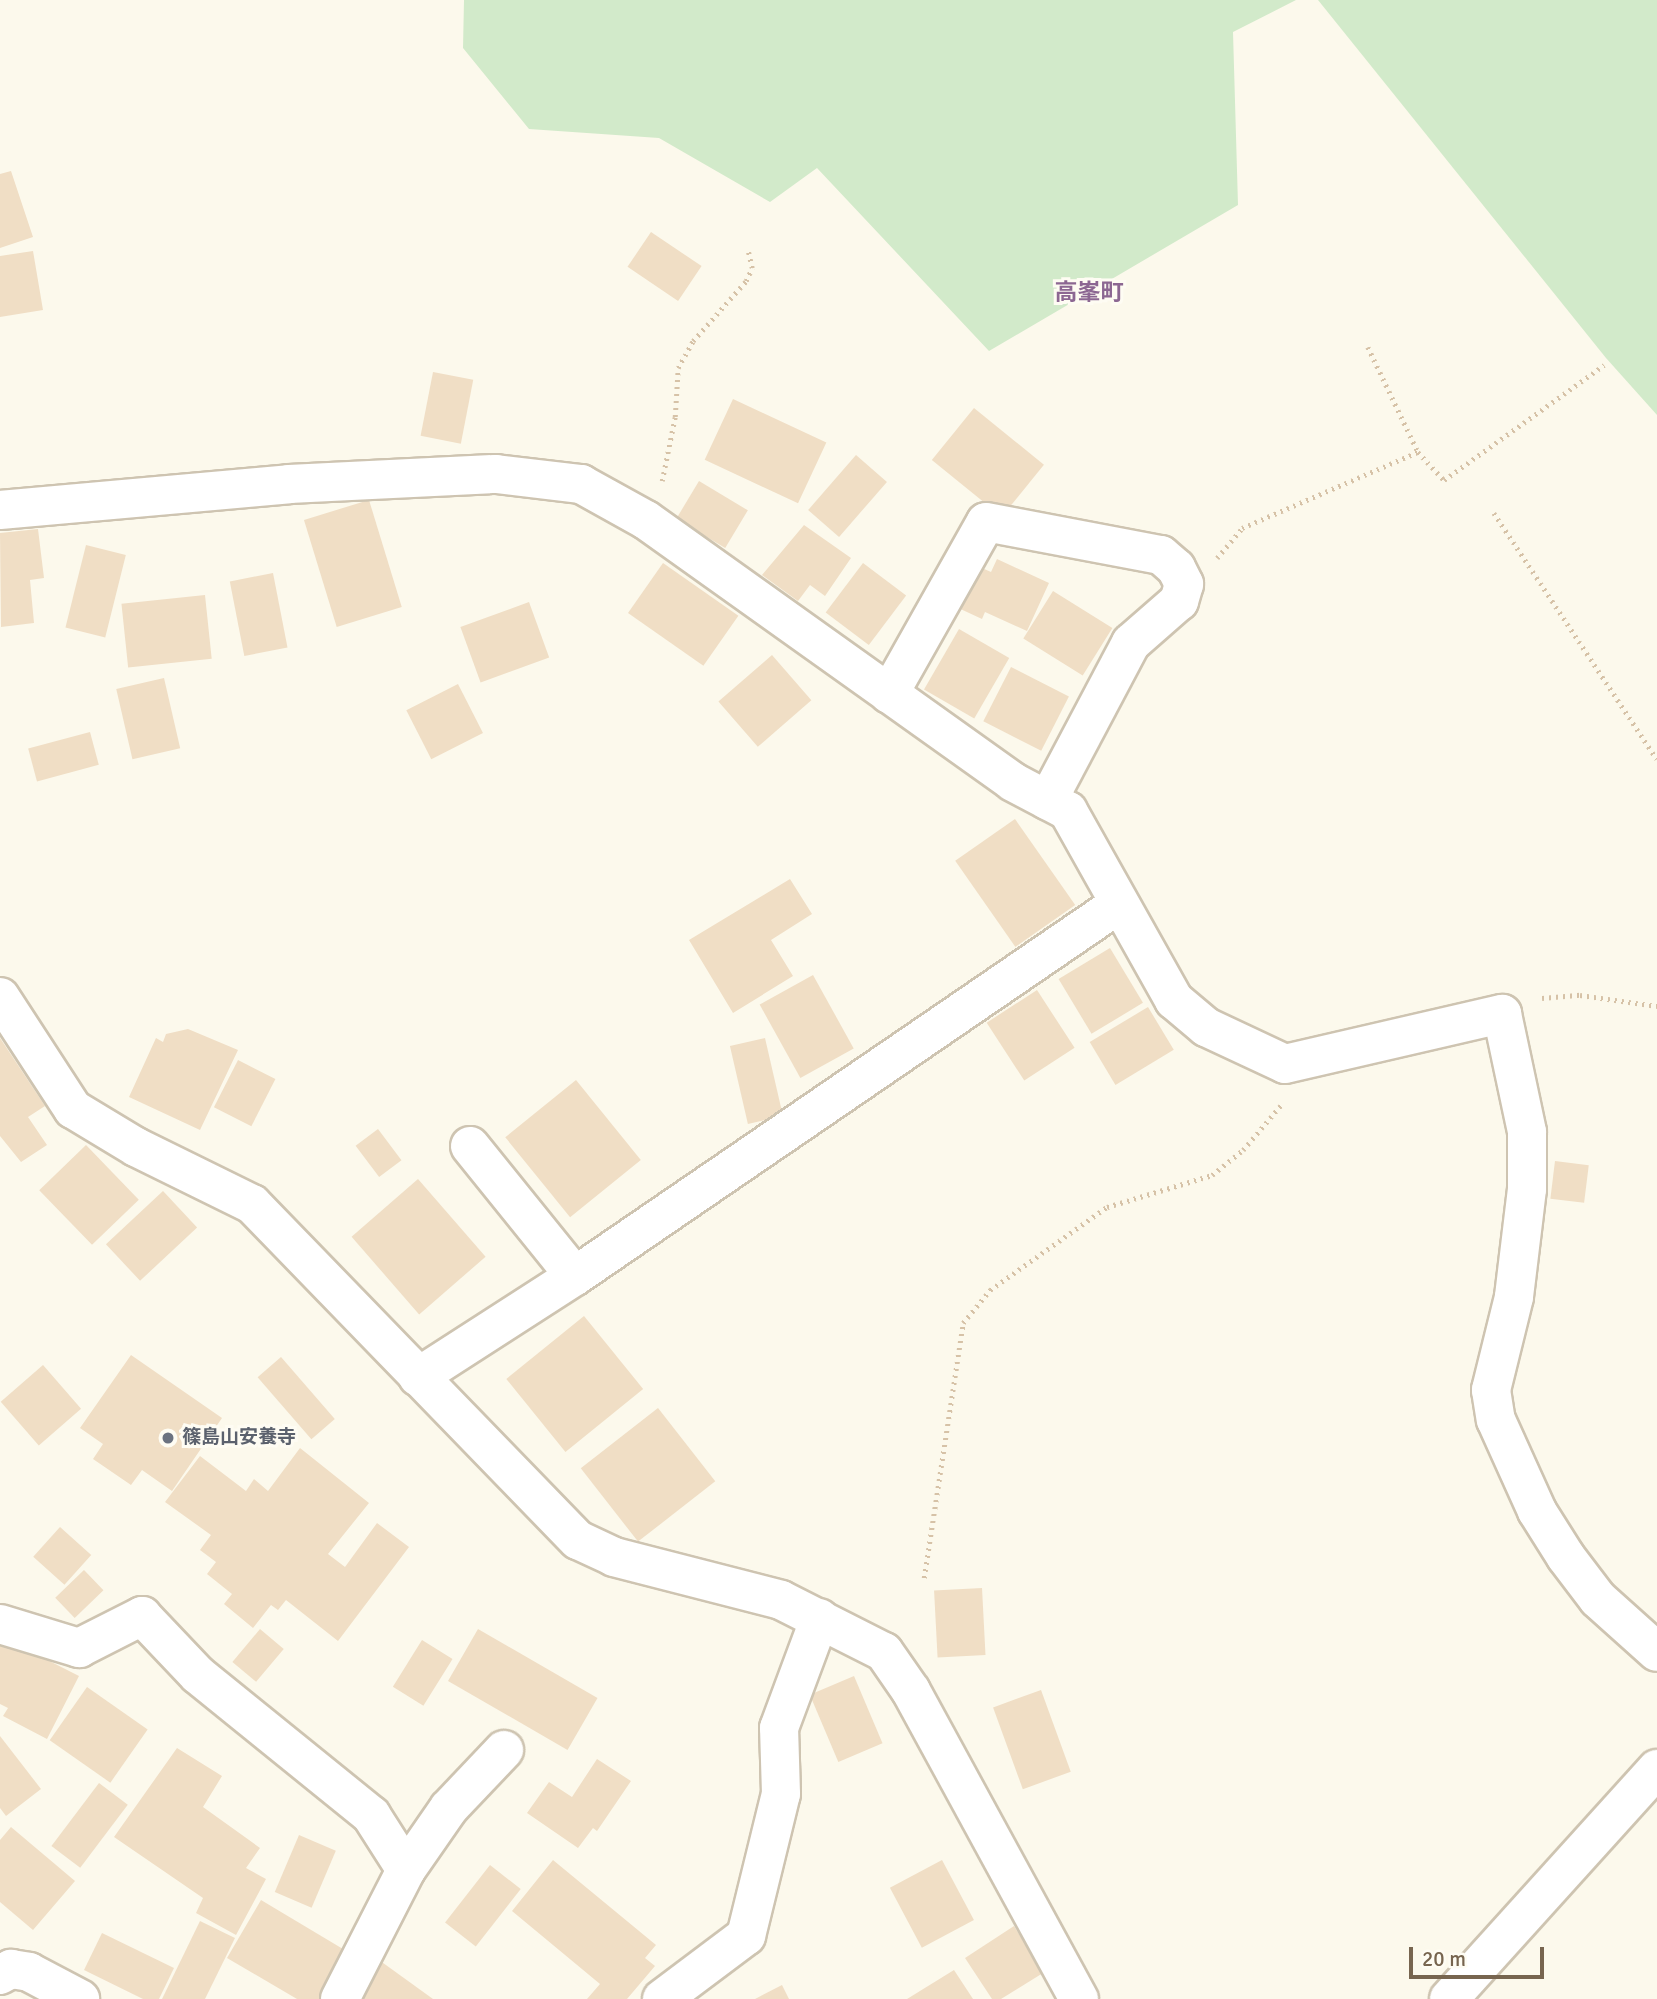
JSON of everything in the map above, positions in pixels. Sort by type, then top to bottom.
[{"type":"street","points":[[0,510],[289,484],[496,474],[582,484],[646,520],[1013,782],[1068,811],[1174,1000],[1206,1027],[1285,1064],[1502,1014],[1527,1132],[1527,1188],[1514,1297],[1491,1391],[1496,1420],[1537,1511],[1566,1557],[1598,1599],[1657,1651]]},
{"type":"street","points":[[889,694],[986,522],[1161,555],[1176,568],[1184,584],[1179,601],[1131,643],[1048,800]]},
{"type":"street","points":[[418,1377],[575,1276],[1119,904]]},
{"type":"street","points":[[0,998],[73,1109],[136,1147],[251,1204],[578,1540],[597,1552],[739,1586],[820,1618],[884,1651],[911,1691],[1079,1999]]},
{"type":"street","points":[[470,1146],[575,1276]]},
{"type":"street","points":[[0,1624],[79,1648],[142,1616],[198,1675],[371,1815],[406,1870]]},
{"type":"street","points":[[662,1999],[746,1936],[781,1794],[779,1728],[820,1618]]},
{"type":"street","points":[[340,1999],[406,1870],[449,1808],[504,1750]]},
{"type":"street","points":[[1448,1999],[1657,1769]]},
{"type":"street","points":[[0,1975],[11,1969],[29,1972],[80,1999]]},
{"type":"path","points":[[646,520],[660,494],[676,417],[678,368],[693,341],[746,281],[752,268],[748,250]]},
{"type":"path","points":[[1368,347],[1418,452],[1444,480],[1604,365]]},
{"type":"path","points":[[1179,601],[1242,528],[1418,452]]},
{"type":"path","points":[[1494,513],[1657,759]]},
{"type":"path","points":[[1502,1014],[1559,995],[1657,1006]]},
{"type":"path","points":[[924,1578],[955,1351],[963,1323],[990,1290],[1107,1207],[1212,1175],[1243,1150],[1294,1089],[1306,1061]]},
{"type":"green space","points":[[464,0],[1296,0],[1233,32],[1238,205],[989,351],[817,168],[770,202],[659,138],[529,129],[463,48]]},
{"type":"green space","points":[[1318,0],[1657,0],[1657,415],[1606,358]]},
{"type":"building","points":[[11,171],[33,237],[0,248],[0,174]]},
{"type":"building","points":[[651,232],[702,266],[678,301],[628,267]]},
{"type":"building","points":[[33,251],[43,310],[0,317],[0,256]]},
{"type":"building","points":[[433,372],[473,380],[461,444],[421,436]]},
{"type":"building","points":[[733,399],[826,443],[798,503],[705,460]]},
{"type":"building","points":[[974,408],[1044,465],[1002,517],[932,460]]},
{"type":"building","points":[[856,455],[887,482],[839,537],[808,510]]},
{"type":"building","points":[[699,481],[748,510],[725,548],[676,519]]},
{"type":"building","points":[[369,500],[402,607],[337,627],[304,520]]},
{"type":"building","points":[[804,525],[851,558],[825,596],[810,585],[798,601],[762,575]]},
{"type":"building","points":[[38,529],[44,578],[30,580],[34,623],[1,627],[0,533]]},
{"type":"building","points":[[86,545],[126,555],[105,637],[65,627]]},
{"type":"building","points":[[997,559],[1049,583],[1027,631],[985,612],[982,619],[954,606],[973,564],[991,572]]},
{"type":"building","points":[[663,563],[738,616],[703,666],[628,613]]},
{"type":"building","points":[[863,563],[906,595],[869,645],[826,613]]},
{"type":"building","points":[[273,573],[288,648],[244,656],[230,581]]},
{"type":"building","points":[[1053,591],[1112,628],[1083,676],[1023,638]]},
{"type":"building","points":[[205,595],[212,659],[128,667],[121,604]]},
{"type":"building","points":[[529,602],[549,657],[481,682],[460,627]]},
{"type":"building","points":[[959,629],[1009,658],[974,719],[924,690]]},
{"type":"building","points":[[772,655],[811,700],[758,747],[718,702]]},
{"type":"building","points":[[1011,667],[1069,697],[1041,751],[983,721]]},
{"type":"building","points":[[164,678],[180,748],[132,759],[116,689]]},
{"type":"building","points":[[458,684],[483,733],[431,759],[406,710]]},
{"type":"building","points":[[90,732],[99,765],[37,781],[28,749]]},
{"type":"building","points":[[1015,819],[1075,905],[1015,947],[955,861]]},
{"type":"building","points":[[790,879],[812,914],[771,940],[793,976],[733,1013],[689,940]]},
{"type":"building","points":[[1110,948],[1143,1003],[1092,1034],[1059,979]]},
{"type":"building","points":[[813,975],[854,1048],[800,1078],[760,1005]]},
{"type":"building","points":[[1037,990],[1075,1048],[1024,1081],[987,1023]]},
{"type":"building","points":[[1148,1007],[1174,1050],[1115,1085],[1090,1042]]},
{"type":"building","points":[[188,1029],[238,1050],[200,1130],[129,1097],[156,1038],[163,1042],[166,1034]]},
{"type":"building","points":[[0,1038],[45,1106],[28,1117],[47,1145],[21,1162],[0,1136]]},
{"type":"building","points":[[765,1038],[783,1116],[748,1124],[730,1046]]},
{"type":"building","points":[[238,1060],[275,1079],[251,1126],[214,1107]]},
{"type":"building","points":[[576,1080],[641,1160],[570,1217],[505,1137]]},
{"type":"building","points":[[378,1129],[401,1160],[379,1177],[356,1146]]},
{"type":"building","points":[[86,1145],[139,1200],[92,1245],[39,1190]]},
{"type":"building","points":[[1555,1161],[1589,1165],[1584,1203],[1550,1199]]},
{"type":"building","points":[[418,1179],[486,1257],[419,1314],[352,1237]]},
{"type":"building","points":[[163,1191],[197,1228],[140,1281],[106,1244]]},
{"type":"building","points":[[584,1316],[643,1389],[565,1452],[506,1379]]},
{"type":"building","points":[[131,1355],[222,1418],[172,1491],[142,1470],[131,1485],[93,1459],[103,1444],[80,1428]]},
{"type":"building","points":[[281,1357],[335,1419],[311,1439],[258,1377]]},
{"type":"building","points":[[43,1365],[81,1409],[39,1446],[1,1402]]},
{"type":"building","points":[[658,1408],[715,1481],[638,1542],[581,1468]]},
{"type":"building","points":[[300,1448],[369,1503],[328,1554],[345,1567],[377,1523],[409,1547],[338,1641],[286,1600],[278,1610],[271,1605],[253,1628],[224,1604],[232,1594],[207,1574],[216,1562],[200,1550],[211,1535],[165,1502],[200,1456],[246,1491],[254,1479],[268,1491]]},
{"type":"building","points":[[60,1527],[91,1555],[64,1585],[33,1557]]},
{"type":"building","points":[[84,1570],[103,1590],[75,1618],[55,1598]]},
{"type":"building","points":[[982,1588],[986,1655],[938,1657],[934,1591]]},
{"type":"building","points":[[260,1629],[284,1649],[256,1682],[232,1662]]},
{"type":"building","points":[[478,1629],[598,1698],[568,1750],[448,1681]]},
{"type":"building","points":[[0,1636],[79,1676],[47,1739],[3,1716],[8,1708],[0,1704]]},
{"type":"building","points":[[422,1640],[453,1659],[423,1706],[393,1687]]},
{"type":"building","points":[[854,1676],[883,1743],[838,1762],[810,1695]]},
{"type":"building","points":[[87,1687],[148,1729],[110,1783],[50,1740]]},
{"type":"building","points":[[1041,1690],[1071,1772],[1023,1789],[993,1707]]},
{"type":"building","points":[[0,1736],[41,1789],[6,1816],[0,1808]]},
{"type":"building","points":[[177,1748],[222,1776],[203,1807],[260,1848],[246,1868],[266,1879],[236,1935],[196,1913],[203,1898],[114,1837]]},
{"type":"building","points":[[597,1759],[631,1781],[597,1831],[593,1828],[578,1848],[527,1813],[549,1782],[572,1797]]},
{"type":"building","points":[[99,1783],[128,1805],[80,1868],[51,1846]]},
{"type":"building","points":[[11,1827],[75,1881],[33,1930],[0,1902],[0,1840]]},
{"type":"building","points":[[299,1835],[336,1851],[312,1908],[275,1892]]},
{"type":"building","points":[[553,1860],[656,1945],[645,1958],[655,1966],[627,1999],[587,1999],[600,1984],[512,1911]]},
{"type":"building","points":[[942,1860],[974,1920],[922,1948],[890,1888]]},
{"type":"building","points":[[490,1865],[521,1889],[476,1947],[445,1923]]},
{"type":"building","points":[[261,1900],[353,1955],[327,1999],[297,1999],[227,1958]]},
{"type":"building","points":[[200,1921],[235,1938],[205,1999],[162,1999]]},
{"type":"building","points":[[1014,1926],[1043,1973],[1001,1999],[992,1999],[965,1958]]},
{"type":"building","points":[[102,1933],[174,1968],[159,1999],[143,1999],[84,1970]]},
{"type":"building","points":[[379,1960],[433,1999],[351,1999]]},
{"type":"building","points":[[954,1970],[973,1999],[907,1999]]},
{"type":"building","points":[[782,1985],[789,1999],[755,1999]]},
{"type":"place","name":"篠島山安養寺","points":[[168,1438]]},
{"type":"district","name":"高峯町","points":[[1089,293]]}]
